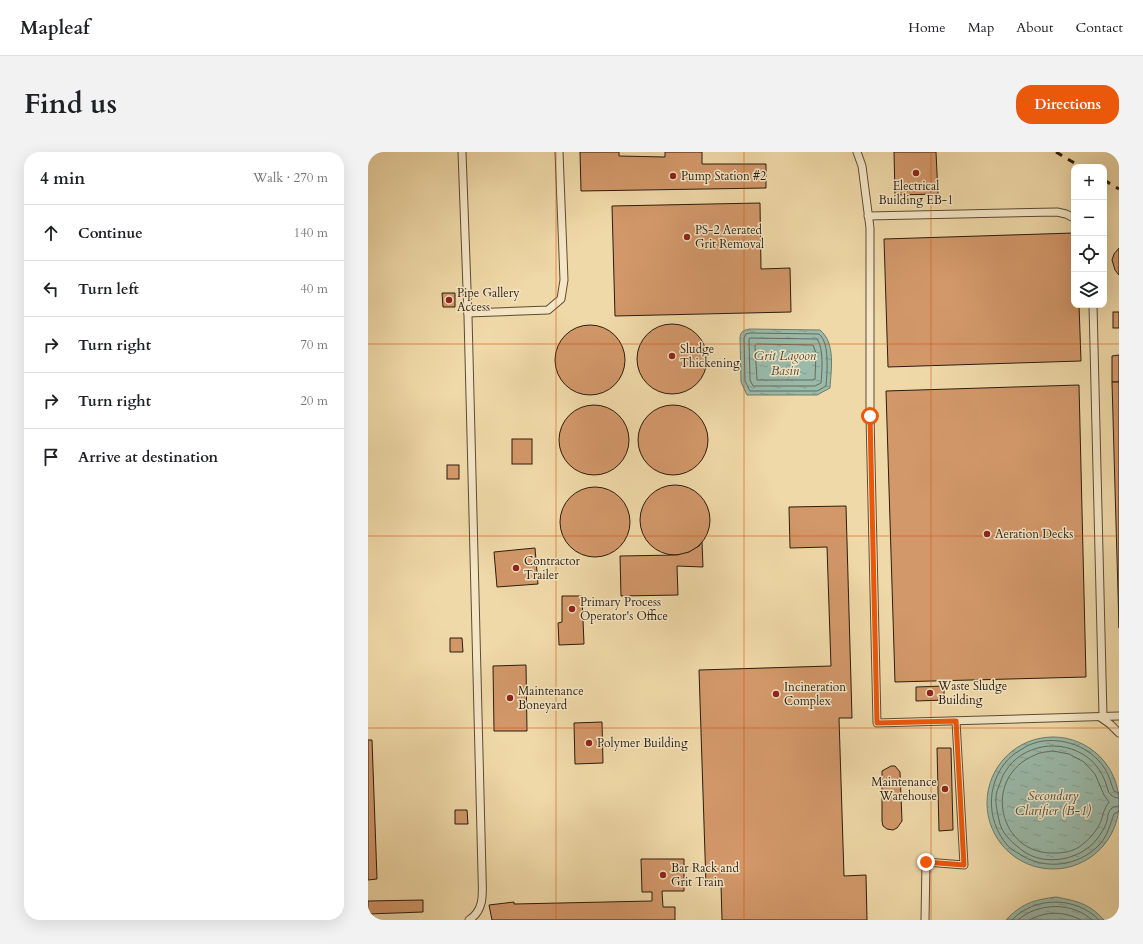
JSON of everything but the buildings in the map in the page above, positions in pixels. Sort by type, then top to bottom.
[{"type":"lane","points":[[462,152],[468,313],[482,873],[482,905],[475,916],[469,920]]},
{"type":"lane","points":[[468,313],[548,310],[561,300],[564,280],[559,152]]},
{"type":"lane","points":[[858,152],[862,166],[870,236],[870,416],[877,723],[1119,716]]},
{"type":"lane","points":[[868,216],[1057,212],[1071,216]]},
{"type":"lane","points":[[1093,308],[1101,716],[1119,733]]},
{"type":"lane","points":[[925,920],[926,862],[964,865],[956,721]]},
{"type":"water","name":"Grit Lagoon Basin","points":[[750,329],[820,330],[825,335],[830,349],[830,388],[817,395],[747,395],[741,382],[740,337],[743,331]]},
{"type":"water","name":"Secondary Clarifier (B-1)","points":[[1059,737],[1078,742],[1090,748],[1100,756],[1108,766],[1114,778],[1118,790],[1118,816],[1114,828],[1108,840],[1100,850],[1090,858],[1078,864],[1066,868],[1047,869],[1028,864],[1016,858],[1006,850],[998,840],[992,828],[988,816],[987,797],[992,778],[998,766],[1006,756],[1016,748],[1028,742],[1040,738]]},
{"type":"water","points":[[1056,897],[1083,904],[1094,910],[1104,920],[1006,920],[1017,910],[1029,903],[1041,899]]},
{"type":"railway","points":[[1056,152],[1076,164]]},
{"type":"railway","points":[[1107,182],[1119,189]]},
{"type":"place","name":"Electrical Building EB-1","points":[[916,173]]},
{"type":"place","name":"Pump Station #2","points":[[673,176]]},
{"type":"place","name":"PS-2 Aerated Grit Removal","points":[[687,237]]},
{"type":"place","name":"Pipe Gallery Access","points":[[449,300]]},
{"type":"place","name":"Sludge Thickening","points":[[672,356]]},
{"type":"place","name":"Aeration Decks","points":[[987,534]]},
{"type":"place","name":"Contractor Trailer","points":[[516,568]]},
{"type":"place","name":"Primary Process Operator's Office","points":[[572,609]]},
{"type":"place","name":"Waste Sludge Building","points":[[930,693]]},
{"type":"place","name":"Incineration Complex","points":[[776,694]]},
{"type":"place","name":"Maintenance Boneyard","points":[[510,698]]},
{"type":"place","name":"Polymer Building","points":[[589,743]]},
{"type":"place","name":"Maintenance Warehouse","points":[[945,789]]},
{"type":"place","name":"Bar Rack and Grit Train","points":[[663,875]]},
{"type":"route","points":[[870,416],[877,723],[956,721],[964,865],[926,862]]}]
